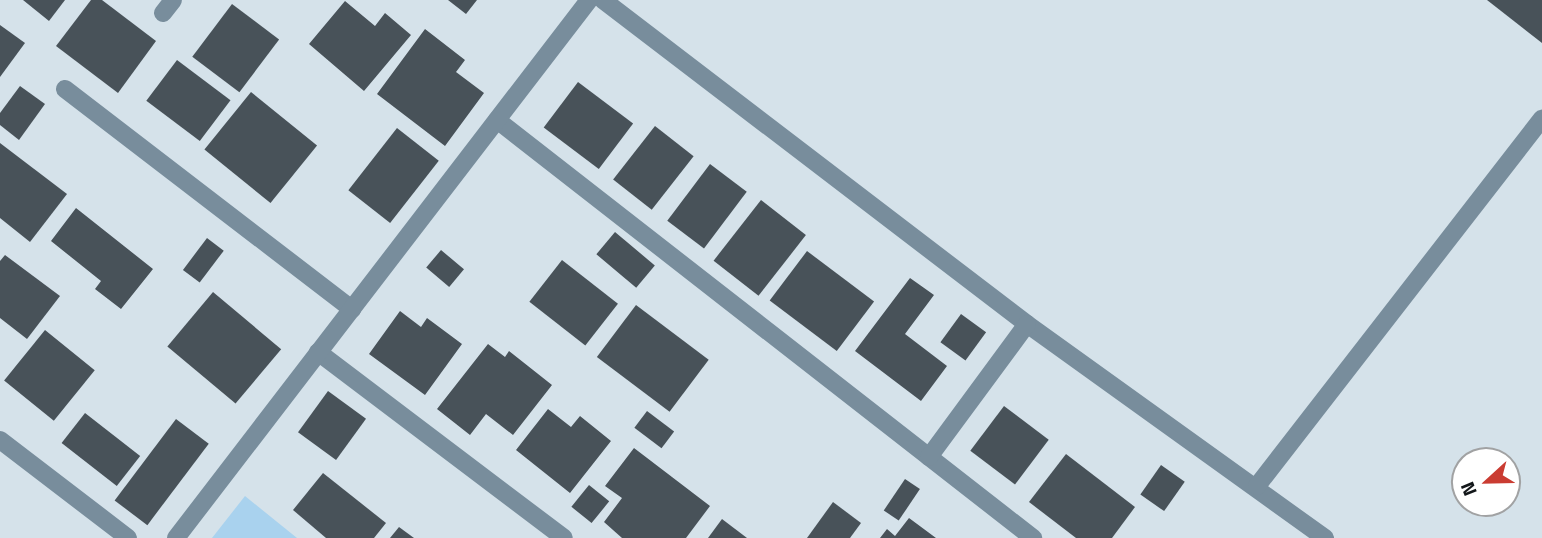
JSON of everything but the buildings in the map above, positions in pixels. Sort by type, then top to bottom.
[{"type":"street","points":[[176,538],[589,0]]},
{"type":"street","points":[[603,0],[1027,324],[1257,486],[1325,538]]},
{"type":"street","points":[[65,89],[352,309]]},
{"type":"street","points":[[1257,486],[1542,119]]},
{"type":"street","points":[[497,120],[1033,538]]},
{"type":"street","points":[[929,457],[1027,324]]},
{"type":"street","points":[[318,352],[564,538]]},
{"type":"street","points":[[0,440],[128,538]]},
{"type":"shaded area","points":[[245,496],[297,538],[212,538]]}]
